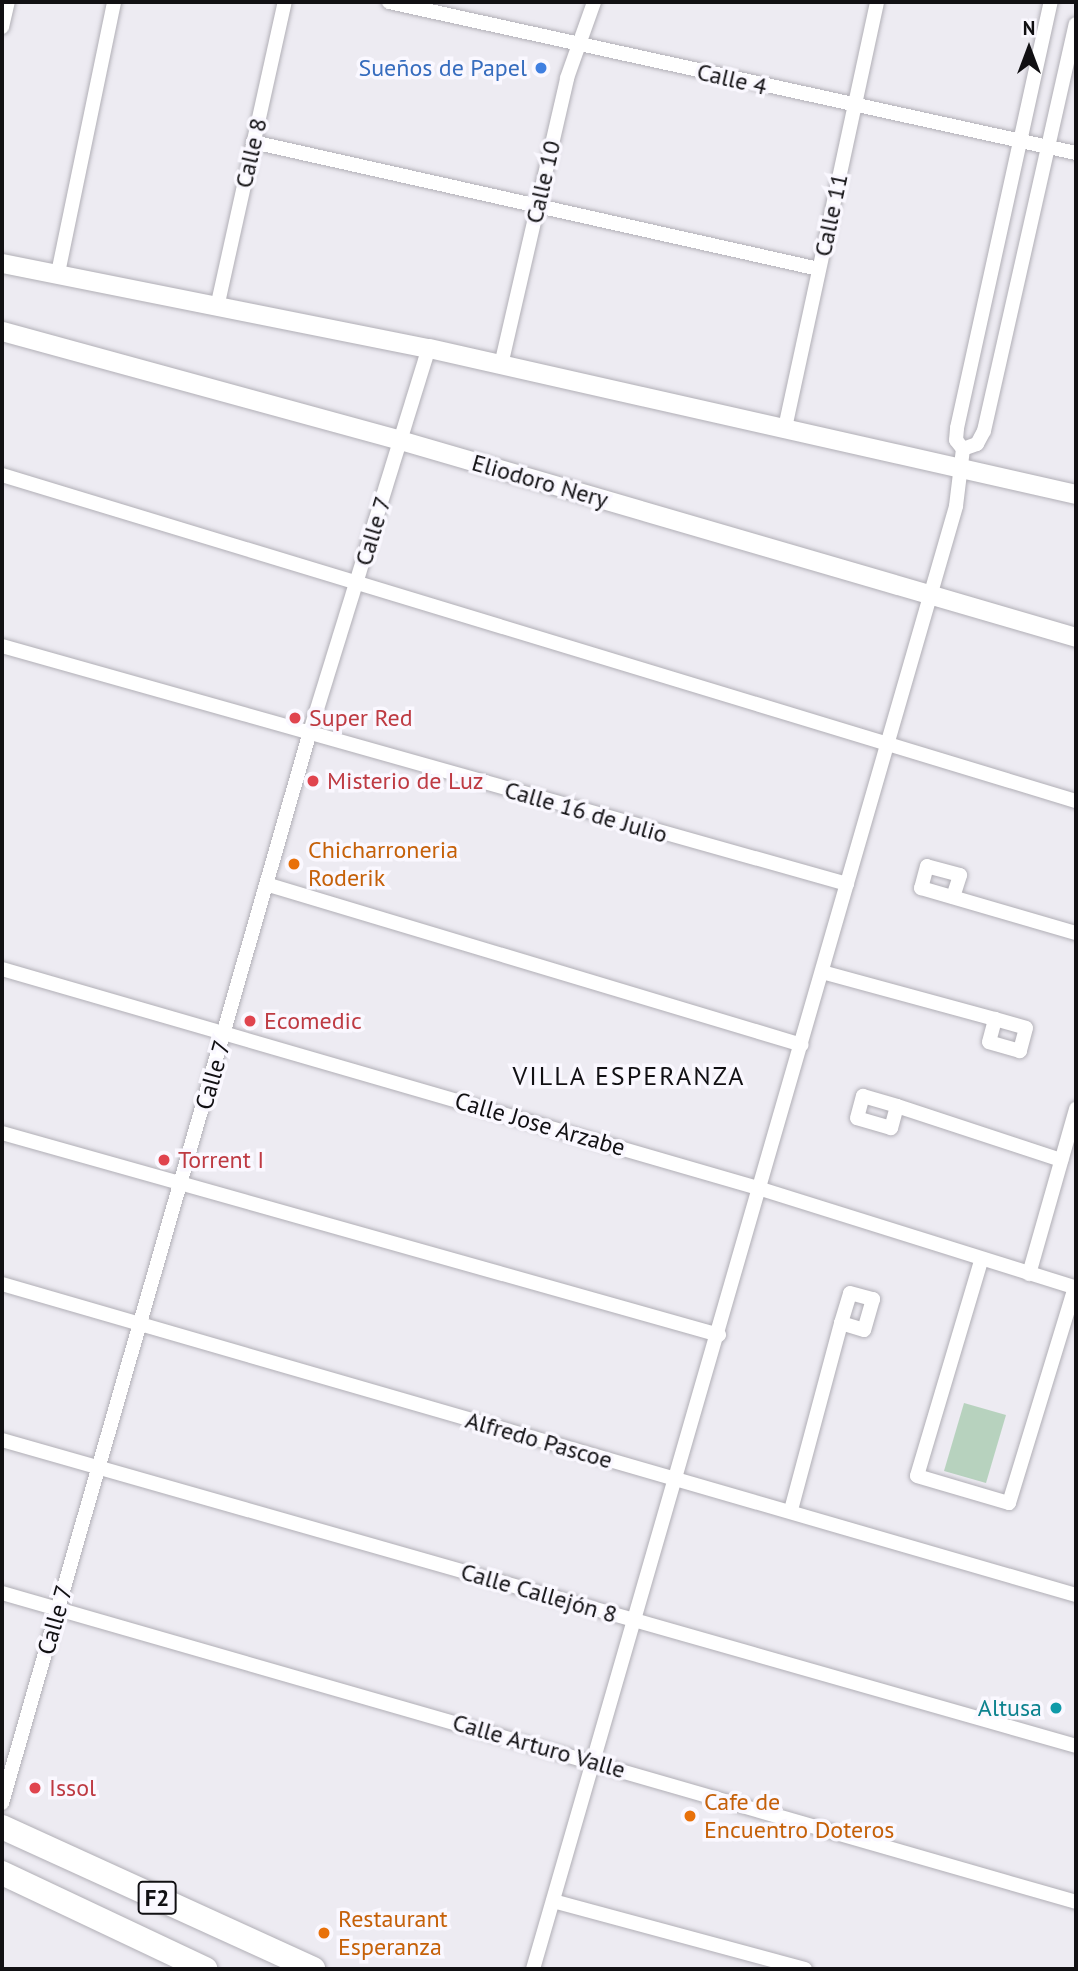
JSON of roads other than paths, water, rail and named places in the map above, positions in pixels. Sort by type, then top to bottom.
[{"type":"highway","name":"F2","points":[[2,1827],[313,1969]]},
{"type":"highway","name":"F2","points":[[2,1873],[178,1964],[205,1969]]},
{"type":"street","points":[[2,27],[8,2]]},
{"type":"street","points":[[58,273],[114,2]]},
{"type":"street","name":"Calle 8","points":[[218,303],[285,2]]},
{"type":"street","name":"Calle 4","points":[[388,2],[446,8],[579,45],[1076,153]]},
{"type":"street","name":"Calle 10","points":[[501,365],[567,78],[593,2]]},
{"type":"street","name":"Calle 11","points":[[785,428],[877,2]]},
{"type":"street","points":[[533,1969],[719,1335],[931,594],[962,459],[956,440],[957,428],[1051,2]]},
{"type":"street","points":[[962,459],[977,444],[984,431],[1076,24]]},
{"type":"street","points":[[253,142],[819,270]]},
{"type":"street","points":[[2,263],[218,303],[785,428],[962,459],[1076,494]]},
{"type":"street","name":"Eliodoro Nery","points":[[2,331],[400,440],[1076,637]]},
{"type":"street","name":"Calle 7","points":[[2,1802],[269,885],[309,735],[429,348]]},
{"type":"street","points":[[2,475],[357,586],[1076,802]]},
{"type":"street","name":"Calle 16 de Julio","points":[[2,646],[309,735],[847,884]]},
{"type":"street","points":[[269,885],[802,1045]]},
{"type":"street","points":[[953,897],[1076,933]]},
{"type":"street","name":"Calle Jose Arzabe","points":[[2,969],[225,1031],[761,1189],[981,1261],[1076,1287]]},
{"type":"street","points":[[822,972],[995,1019]]},
{"type":"street","points":[[897,1106],[1060,1160]]},
{"type":"street","points":[[1029,1274],[1076,1109]]},
{"type":"street","points":[[2,1133],[719,1335]]},
{"type":"street","points":[[981,1261],[917,1476],[1009,1503],[1076,1287]]},
{"type":"street","name":"Alfredo Pascoe","points":[[2,1284],[677,1480],[791,1510],[1076,1595]]},
{"type":"street","points":[[791,1510],[841,1323]]},
{"type":"street","name":"Calle Callejón 8","points":[[2,1440],[1076,1746]]},
{"type":"street","name":"Calle Arturo Valle","points":[[2,1593],[1076,1902]]},
{"type":"street","points":[[553,1901],[805,1969]]},
{"type":"place","name":"Sueños de Papel","points":[[541,68]]},
{"type":"place","name":"Super Red","points":[[295,718]]},
{"type":"place","name":"Misterio de Luz","points":[[313,781]]},
{"type":"place","name":"Chicharroneria Roderik","points":[[294,864]]},
{"type":"place","name":"Ecomedic","points":[[250,1021]]},
{"type":"place","name":"Torrent I","points":[[164,1160]]},
{"type":"place","name":"Altusa","points":[[1056,1708]]},
{"type":"place","name":"Issol","points":[[35,1788]]},
{"type":"place","name":"Cafe de Encuentro Doteros","points":[[690,1816]]},
{"type":"place","name":"Restaurant Esperanza","points":[[324,1933]]},
{"type":"district","name":"VILLA ESPERANZA","points":[[629,1076]]}]
